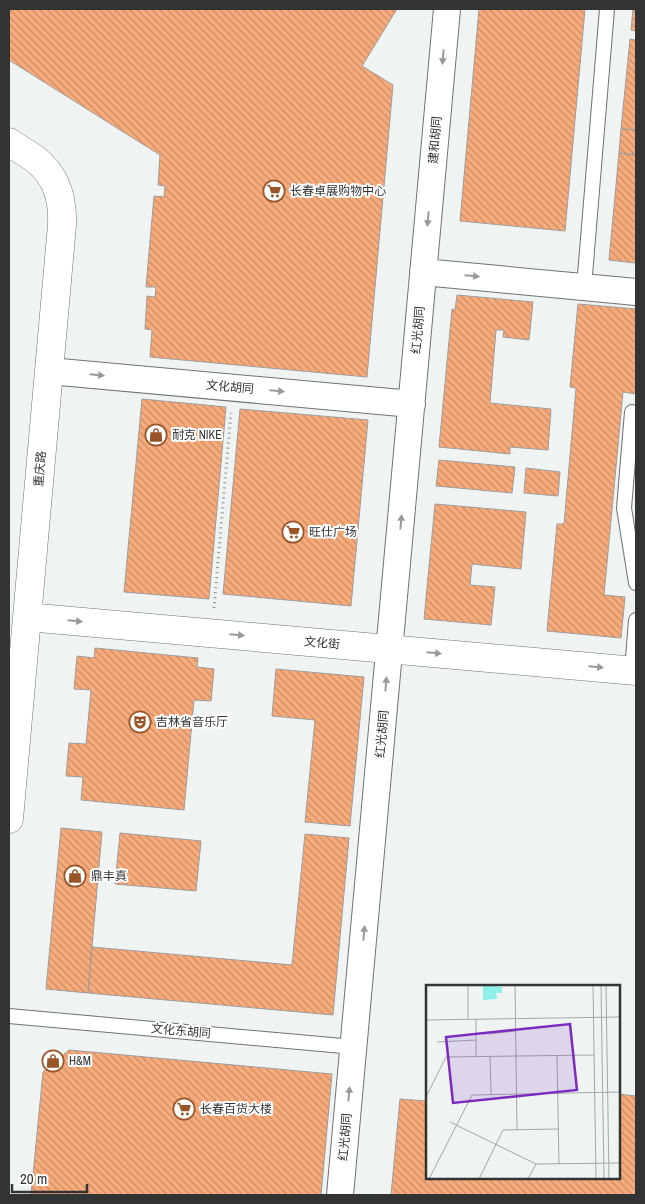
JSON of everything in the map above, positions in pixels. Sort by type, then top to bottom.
[{"type":"main road","name":"重庆路","points":[[9,142],[36,160],[49,173],[58,189],[62,209],[49,370],[18,616],[9,819]]},
{"type":"main road","name":"文化街","points":[[18,616],[634,671]]},
{"type":"street","name":"建和胡同","points":[[423,272],[447,9]]},
{"type":"street","points":[[423,272],[636,292]]},
{"type":"street","name":"红光胡同","points":[[340,1195],[423,272]]},
{"type":"street","name":"文化胡同","points":[[49,370],[412,404]]},
{"type":"lane","points":[[584,287],[607,9]]},
{"type":"lane","points":[[632,412],[624,508],[636,583]]},
{"type":"lane","points":[[634,671],[636,620]]},
{"type":"lane","name":"文化东胡同","points":[[9,1016],[354,1047]]},
{"type":"path","points":[[212,633],[234,388]]},
{"type":"building","name":"长春卓展购物中心","points":[[9,9],[397,9],[362,66],[393,85],[367,377],[150,357],[152,330],[145,329],[147,296],[155,297],[156,287],[146,287],[154,196],[164,197],[165,186],[158,185],[160,155],[9,60]]},
{"type":"building","points":[[479,9],[585,9],[565,231],[460,221]]},
{"type":"building","points":[[633,9],[636,9],[636,31],[631,30]]},
{"type":"building","points":[[630,39],[636,40],[636,130],[621,129]]},
{"type":"building","points":[[621,129],[636,130],[636,155],[619,153]]},
{"type":"building","points":[[619,153],[636,155],[636,263],[609,260]]},
{"type":"building","points":[[457,295],[533,302],[529,340],[503,337],[504,330],[496,330],[490,403],[551,409],[548,450],[510,447],[510,454],[439,447],[452,309],[455,310]]},
{"type":"building","points":[[578,304],[636,309],[636,394],[623,392],[604,595],[625,597],[621,638],[547,631],[557,524],[564,524],[576,388],[570,387]]},
{"type":"building","points":[[142,399],[226,407],[209,599],[124,592]]},
{"type":"building","name":"旺仕广场","points":[[240,409],[368,420],[351,606],[223,594]]},
{"type":"building","points":[[439,460],[515,467],[512,493],[436,486]]},
{"type":"building","points":[[526,468],[560,472],[558,496],[524,493]]},
{"type":"building","points":[[435,504],[526,512],[521,569],[472,564],[470,585],[495,587],[491,625],[424,619]]},
{"type":"building","name":"吉林省音乐厅","points":[[95,648],[198,658],[197,667],[214,669],[211,701],[194,700],[184,810],[81,800],[83,777],[66,776],[69,743],[86,744],[91,690],[74,689],[77,656],[94,658]]},
{"type":"building","points":[[276,669],[364,677],[350,826],[305,822],[315,720],[272,716]]},
{"type":"building","points":[[61,828],[102,832],[88,993],[46,989]]},
{"type":"building","points":[[120,833],[201,841],[196,891],[115,884]]},
{"type":"building","points":[[305,834],[349,838],[333,1015],[88,993],[92,947],[292,965]]},
{"type":"building","name":"长春百货大楼","points":[[69,1050],[332,1074],[321,1195],[31,1195],[43,1072]]},
{"type":"building","points":[[620,1094],[636,1096],[636,1195],[391,1195],[400,1099],[426,1101],[426,1179],[620,1179]]},
{"type":"place","name":"长春卓展购物中心","points":[[274,191]]},
{"type":"place","name":"耐克 NIKE","points":[[156,435]]},
{"type":"place","name":"旺仕广场","points":[[293,532]]},
{"type":"place","name":"吉林省音乐厅","points":[[140,722]]},
{"type":"place","name":"鼎丰真","points":[[75,876]]},
{"type":"place","name":"H&M","points":[[53,1061]]},
{"type":"place","name":"长春百货大楼","points":[[184,1109]]}]
